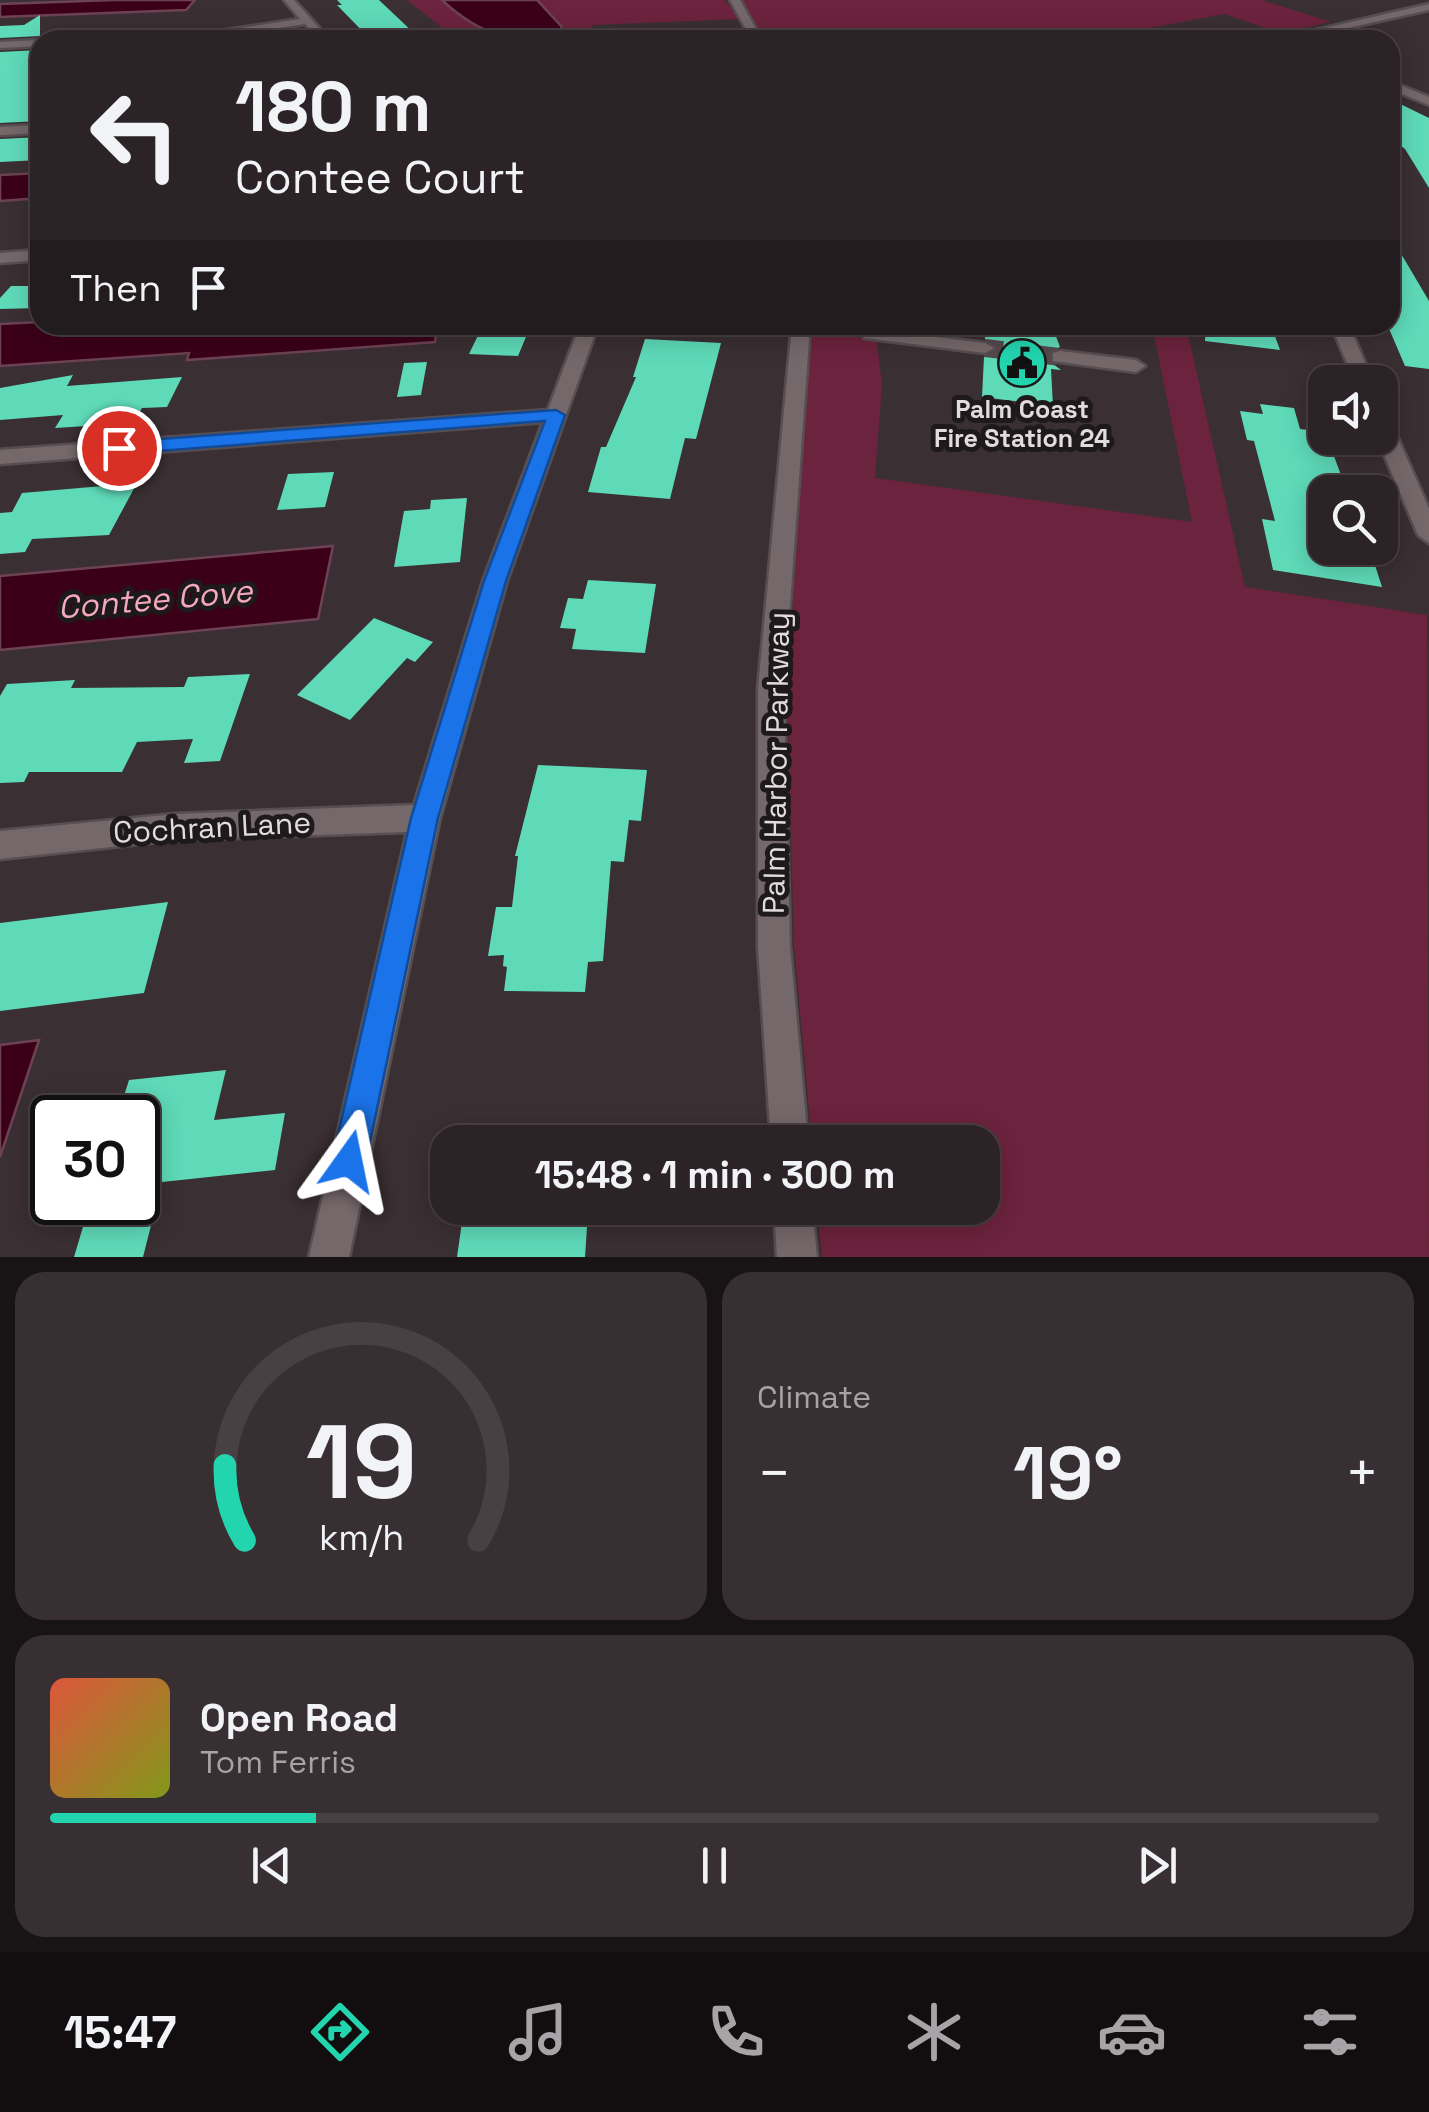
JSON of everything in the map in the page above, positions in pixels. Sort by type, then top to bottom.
[{"type":"street","points":[[289,0],[315,30]]},
{"type":"street","points":[[735,0],[752,30]]},
{"type":"street","points":[[1324,30],[1429,7]]},
{"type":"street","points":[[1389,16],[1416,24]]},
{"type":"street","points":[[251,30],[307,21]]},
{"type":"street","points":[[0,45],[30,44]]},
{"type":"street","points":[[1400,89],[1429,101]]},
{"type":"street","points":[[0,131],[30,130]]},
{"type":"street","points":[[0,258],[30,256]]},
{"type":"street","points":[[329,1257],[424,818],[495,581],[585,335]]},
{"type":"street","name":"Palm Harbor Parkway","points":[[787,1125],[774,947],[771,689],[800,335]]},
{"type":"street","points":[[878,335],[985,348]]},
{"type":"street","points":[[1344,335],[1357,365]]},
{"type":"street","points":[[1060,357],[1136,366]]},
{"type":"street","points":[[0,457],[556,415]]},
{"type":"street","points":[[1395,455],[1429,535]]},
{"type":"street","name":"Cochran Lane","points":[[0,844],[176,827],[424,818]]},
{"type":"street","points":[[795,1225],[797,1257]]},
{"type":"shaded area","points":[[407,0],[725,0],[740,19],[593,25],[587,30],[445,30]]},
{"type":"shaded area","points":[[740,0],[1262,0],[1331,22],[1295,30],[1272,30],[1224,14],[1147,30],[757,30]]},
{"type":"shaded area","points":[[810,335],[876,335],[882,385],[875,478],[1192,522],[1154,335],[1188,335],[1245,587],[1427,615],[1429,1257],[822,1257],[819,1225],[1000,1225],[1000,1125],[810,1125],[794,946],[787,689]]},
{"type":"water","points":[[195,0],[186,10],[0,17],[0,4]]},
{"type":"water","points":[[442,0],[537,0],[563,30],[486,30]]},
{"type":"water","points":[[30,174],[30,199],[0,201],[0,175]]},
{"type":"water","points":[[30,322],[30,335],[436,335],[435,342],[187,360],[189,353],[0,366],[0,324]]},
{"type":"water","name":"Contee Cove","points":[[333,546],[318,619],[0,650],[0,576]]},
{"type":"water","points":[[39,1040],[0,1157],[0,1045]]},
{"type":"building","points":[[337,0],[379,0],[411,30],[361,30],[337,5],[342,5]]},
{"type":"building","points":[[40,15],[40,30],[30,30],[30,36],[0,38],[0,26],[24,25]]},
{"type":"building","points":[[30,50],[30,122],[0,123],[0,52]]},
{"type":"building","points":[[1400,104],[1429,118],[1429,188],[1400,145]]},
{"type":"building","points":[[30,138],[30,160],[0,162],[0,139]]},
{"type":"building","points":[[1400,252],[1429,301],[1429,369],[1405,366],[1392,335],[1400,335]]},
{"type":"building","points":[[11,286],[30,286],[30,308],[0,309],[0,298]]},
{"type":"building","points":[[478,335],[527,335],[518,356],[469,354]]},
{"type":"building","name":"Palm Coast Fire Station 24","points":[[985,335],[1056,335],[1060,347],[1050,351],[1049,361],[1061,370],[1051,369],[1053,406],[982,397],[984,357],[998,349]]},
{"type":"building","points":[[1205,335],[1275,335],[1280,350],[1205,341]]},
{"type":"building","points":[[645,339],[721,343],[696,439],[685,438],[670,499],[588,492],[601,447],[606,447],[636,377]]},
{"type":"building","points":[[427,362],[421,395],[397,397],[404,363]]},
{"type":"building","points":[[73,375],[67,386],[182,377],[167,407],[142,408],[134,423],[55,428],[63,415],[0,420],[0,388]]},
{"type":"building","points":[[1260,404],[1294,408],[1300,429],[1308,430],[1308,455],[1334,455],[1341,475],[1308,475],[1308,565],[1375,565],[1382,587],[1273,570],[1262,519],[1275,521],[1254,441],[1247,440],[1240,411],[1263,414]]},
{"type":"building","points":[[334,472],[325,507],[277,510],[288,474]]},
{"type":"building","points":[[137,483],[109,535],[32,539],[25,552],[0,554],[0,513],[12,512],[22,493]]},
{"type":"building","points":[[467,498],[460,562],[394,567],[404,511],[430,509],[431,500]]},
{"type":"building","points":[[588,580],[656,584],[645,653],[572,649],[576,629],[560,628],[568,598],[583,599]]},
{"type":"building","points":[[374,618],[433,642],[415,662],[407,658],[350,720],[297,695]]},
{"type":"building","points":[[250,674],[220,761],[184,763],[193,739],[137,742],[122,772],[29,772],[24,782],[0,783],[0,696],[7,684],[75,680],[71,688],[184,687],[188,677]]},
{"type":"building","points":[[538,765],[647,770],[641,821],[629,820],[624,862],[611,861],[603,961],[588,962],[585,992],[504,991],[504,955],[488,956],[496,907],[512,907],[515,856]]},
{"type":"building","points":[[168,902],[144,993],[0,1011],[0,923]]},
{"type":"building","points":[[226,1070],[214,1120],[285,1113],[275,1170],[162,1182],[160,1190],[160,1095],[124,1095],[129,1080]]},
{"type":"building","points":[[84,1225],[151,1225],[143,1257],[74,1257]]},
{"type":"building","points":[[462,1225],[587,1225],[585,1257],[457,1257]]},
{"type":"tunnel","points":[[985,348],[1060,357]]},
{"type":"place","name":"Palm Coast Fire Station 24","points":[[1022,363]]},
{"type":"route","points":[[119,448],[556,415],[495,581],[424,818],[349,1161]]}]
